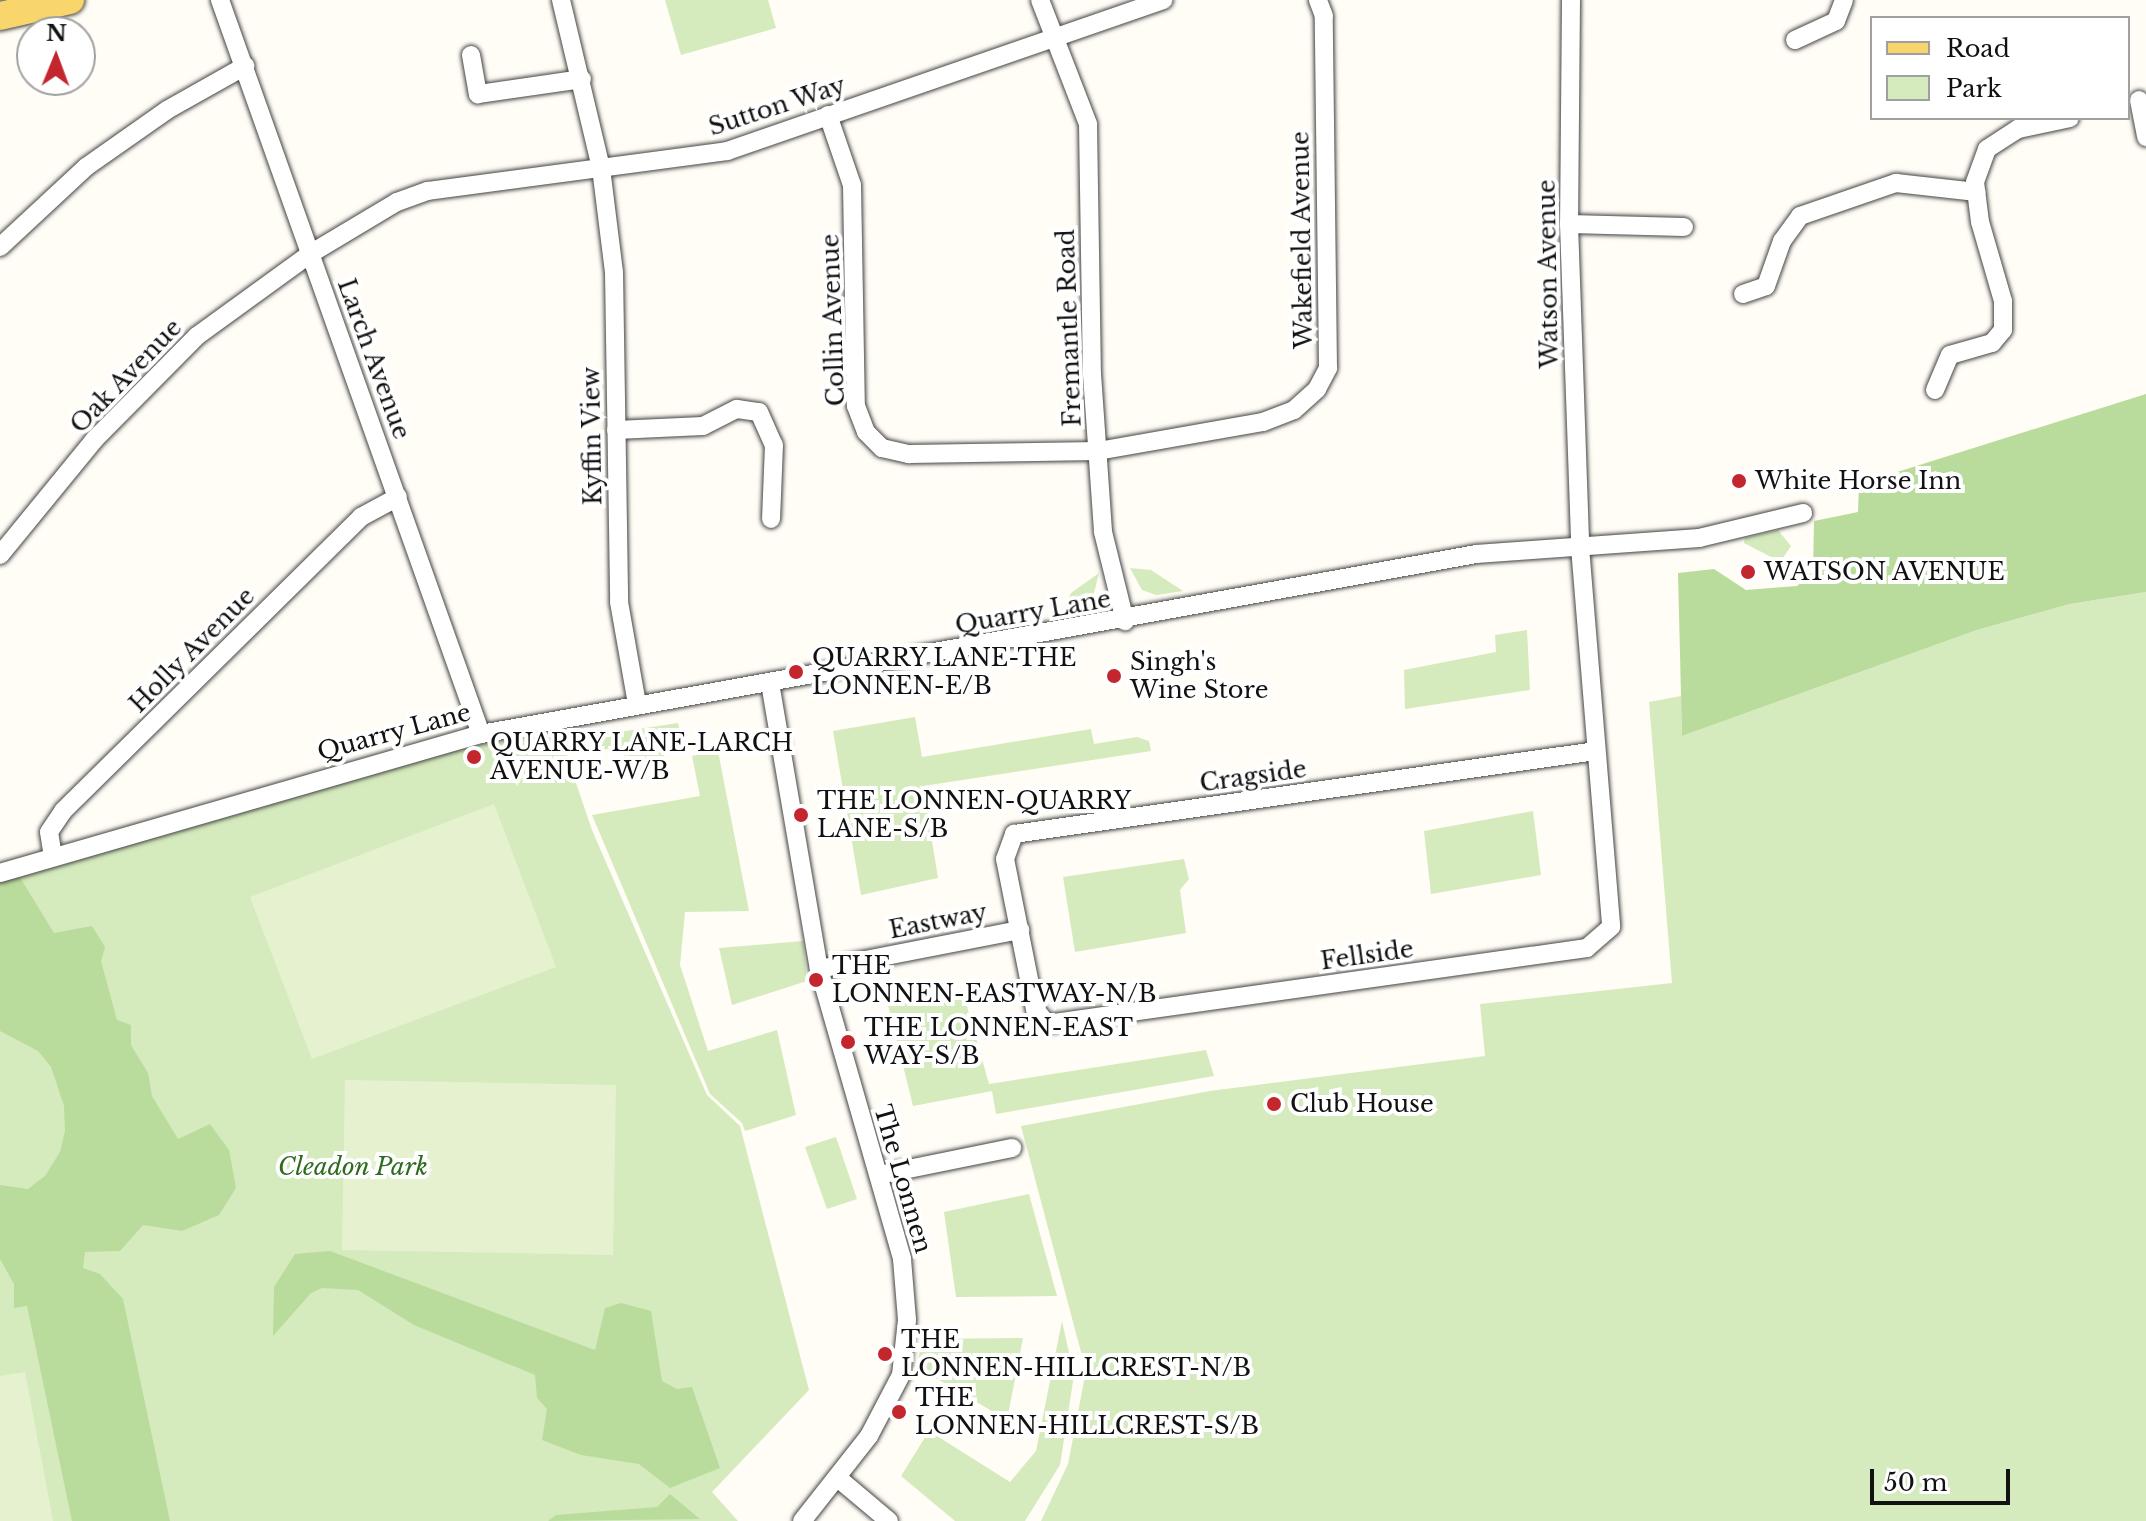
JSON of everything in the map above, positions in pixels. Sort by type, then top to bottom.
[{"type":"main road","points":[[0,16],[70,0]]},
{"type":"street","name":"Larch Avenue","points":[[220,0],[481,734]]},
{"type":"street","name":"Kyffin View","points":[[561,0],[601,168],[614,272],[619,602],[637,704]]},
{"type":"street","name":"Fremantle Road","points":[[1040,0],[1088,124],[1103,532],[1125,621]]},
{"type":"street","name":"Sutton Way","points":[[310,254],[397,202],[428,191],[727,151],[1164,0]]},
{"type":"street","name":"Wakefield Avenue","points":[[1098,451],[1263,422],[1294,410],[1317,389],[1328,368],[1324,16],[1318,0]]},
{"type":"street","name":"Watson Avenue","points":[[1571,0],[1569,224],[1580,547],[1596,751]]},
{"type":"street","points":[[1795,40],[1836,21],[1844,0]]},
{"type":"street","points":[[471,55],[478,94],[582,79]]},
{"type":"street","points":[[0,247],[86,167],[167,110],[245,66]]},
{"type":"street","points":[[2138,100],[2146,137]]},
{"type":"street","name":"Collin Avenue","points":[[828,115],[852,185],[856,406],[866,432],[882,448],[909,454],[1098,451]]},
{"type":"street","points":[[1935,390],[1950,355],[1992,343],[2003,330],[2003,301],[1976,192],[1987,149],[2018,129],[2061,120]]},
{"type":"street","points":[[1743,294],[1766,286],[1782,241],[1800,216],[1896,183],[1976,192]]},
{"type":"street","points":[[1569,224],[1684,227]]},
{"type":"street","name":"Oak Avenue","points":[[0,555],[153,375],[231,309],[310,254]]},
{"type":"street","points":[[616,430],[703,426],[737,409],[759,412],[774,445],[771,519]]},
{"type":"street","name":"Holly Avenue","points":[[53,857],[49,832],[63,811],[361,517],[398,497]]},
{"type":"street","name":"Quarry Lane","points":[[0,873],[481,734],[637,704],[1125,621],[1476,554],[1708,537],[1803,513]]},
{"type":"street","name":"The Lonnen","points":[[770,683],[819,969],[902,1259],[907,1320],[901,1375],[839,1479],[802,1521]]},
{"type":"street","name":"Cragside","points":[[1020,930],[1005,859],[1014,834],[1596,751]]},
{"type":"street","name":"Fellside","points":[[1020,930],[1035,1009],[1047,1024],[1587,948],[1611,927],[1596,751]]},
{"type":"street","name":"Eastway","points":[[819,969],[1020,930]]},
{"type":"street","points":[[879,1175],[1012,1148]]},
{"type":"street","points":[[839,1479],[889,1521]]},
{"type":"green space","points":[[665,0],[768,0],[776,28],[681,55]]},
{"type":"green space","points":[[2146,394],[2146,592],[2070,604],[1977,630],[1682,736],[1678,573],[1714,569],[1746,590],[1797,586],[1813,572],[1814,521],[1858,512],[1859,484]]},
{"type":"green space","points":[[1778,530],[1791,546],[1783,558],[1775,559],[1744,543],[1745,538]]},
{"type":"green space","points":[[1130,568],[1151,570],[1183,591],[1156,595],[1142,590]]},
{"type":"green space","points":[[1099,573],[1090,609],[1059,617],[1071,593]]},
{"type":"green space","points":[[2146,592],[2146,1521],[1041,1521],[1068,1464],[1086,1371],[1021,1126],[1210,1091],[1485,1056],[1480,1004],[1672,983],[1649,702],[1681,696],[1682,736],[1977,630],[2070,604]]},
{"type":"green space","points":[[1527,630],[1530,690],[1405,709],[1404,670],[1496,652],[1495,635]]},
{"type":"green space","points":[[915,717],[922,757],[1091,729],[1094,744],[1137,737],[1149,741],[1151,751],[923,786],[938,878],[861,895],[833,731]]},
{"type":"green space","points":[[678,723],[681,736],[661,738],[666,768],[628,774],[623,747],[600,750],[600,735]]},
{"type":"green space","name":"Cleadon Park","points":[[559,733],[592,830],[707,1095],[740,1126],[809,1390],[712,1492],[738,1521],[0,1521],[0,880],[320,785],[483,744]]},
{"type":"green space","points":[[718,751],[749,911],[685,912],[680,965],[708,1051],[777,1030],[796,1115],[745,1131],[742,1123],[710,1094],[592,815],[700,796],[692,756]]},
{"type":"green space","points":[[494,804],[556,967],[312,1059],[250,897]]},
{"type":"green space","points":[[1533,811],[1541,875],[1431,894],[1424,831]]},
{"type":"green space","points":[[1184,859],[1189,879],[1180,890],[1186,933],[1075,952],[1063,877]]},
{"type":"green space","points":[[18,874],[54,933],[92,926],[105,947],[101,961],[117,1020],[131,1025],[131,1045],[148,1073],[152,1096],[178,1139],[210,1124],[229,1150],[236,1188],[219,1215],[182,1231],[143,1225],[120,1251],[85,1252],[83,1268],[100,1274],[123,1299],[170,1521],[72,1521],[27,1306],[14,1308],[14,1284],[0,1259],[0,1185],[28,1189],[45,1176],[60,1152],[65,1131],[64,1106],[51,1067],[38,1051],[0,1031],[0,880]]},
{"type":"green space","points":[[803,941],[807,981],[732,1005],[719,948]]},
{"type":"green space","points":[[963,992],[989,1084],[1206,1050],[1214,1076],[996,1114],[992,1091],[913,1106],[888,1005]]},
{"type":"green space","points":[[345,1080],[616,1085],[613,1255],[342,1250]]},
{"type":"green space","points":[[836,1137],[857,1199],[827,1209],[805,1147]]},
{"type":"green space","points":[[1029,1194],[1057,1296],[956,1297],[944,1212]]},
{"type":"green space","points":[[330,1251],[595,1350],[605,1308],[621,1303],[651,1311],[662,1381],[677,1389],[692,1387],[720,1468],[670,1488],[639,1464],[581,1455],[542,1440],[547,1409],[537,1398],[535,1375],[414,1325],[358,1290],[322,1288],[311,1293],[273,1336],[274,1287],[295,1254]]},
{"type":"green space","points":[[1062,1321],[1074,1375],[1060,1465],[1025,1521],[955,1521],[901,1476],[929,1431],[1010,1482],[1036,1451]]},
{"type":"green space","points":[[1023,1338],[1007,1420],[917,1367],[922,1339]]},
{"type":"green space","points":[[25,1372],[53,1521],[0,1521],[0,1376]]},
{"type":"green space","points":[[670,1494],[700,1519],[548,1521],[556,1515],[657,1507]]},
{"type":"place","name":"White Horse Inn","points":[[1739,481]]},
{"type":"place","name":"WATSON AVENUE","points":[[1748,572]]},
{"type":"place","name":"QUARRY LANE-THE LONNEN-E/B","points":[[796,672]]},
{"type":"place","name":"Singh's Wine Store","points":[[1114,676]]},
{"type":"place","name":"QUARRY LANE-LARCH AVENUE-W/B","points":[[474,757]]},
{"type":"place","name":"THE LONNEN-QUARRY LANE-S/B","points":[[801,815]]},
{"type":"place","name":"THE LONNEN-EASTWAY-N/B","points":[[816,980]]},
{"type":"place","name":"THE LONNEN-EAST WAY-S/B","points":[[848,1042]]},
{"type":"place","name":"Club House","points":[[1274,1104]]},
{"type":"place","name":"THE LONNEN-HILLCREST-N/B","points":[[885,1354]]},
{"type":"place","name":"THE LONNEN-HILLCREST-S/B","points":[[899,1412]]}]
